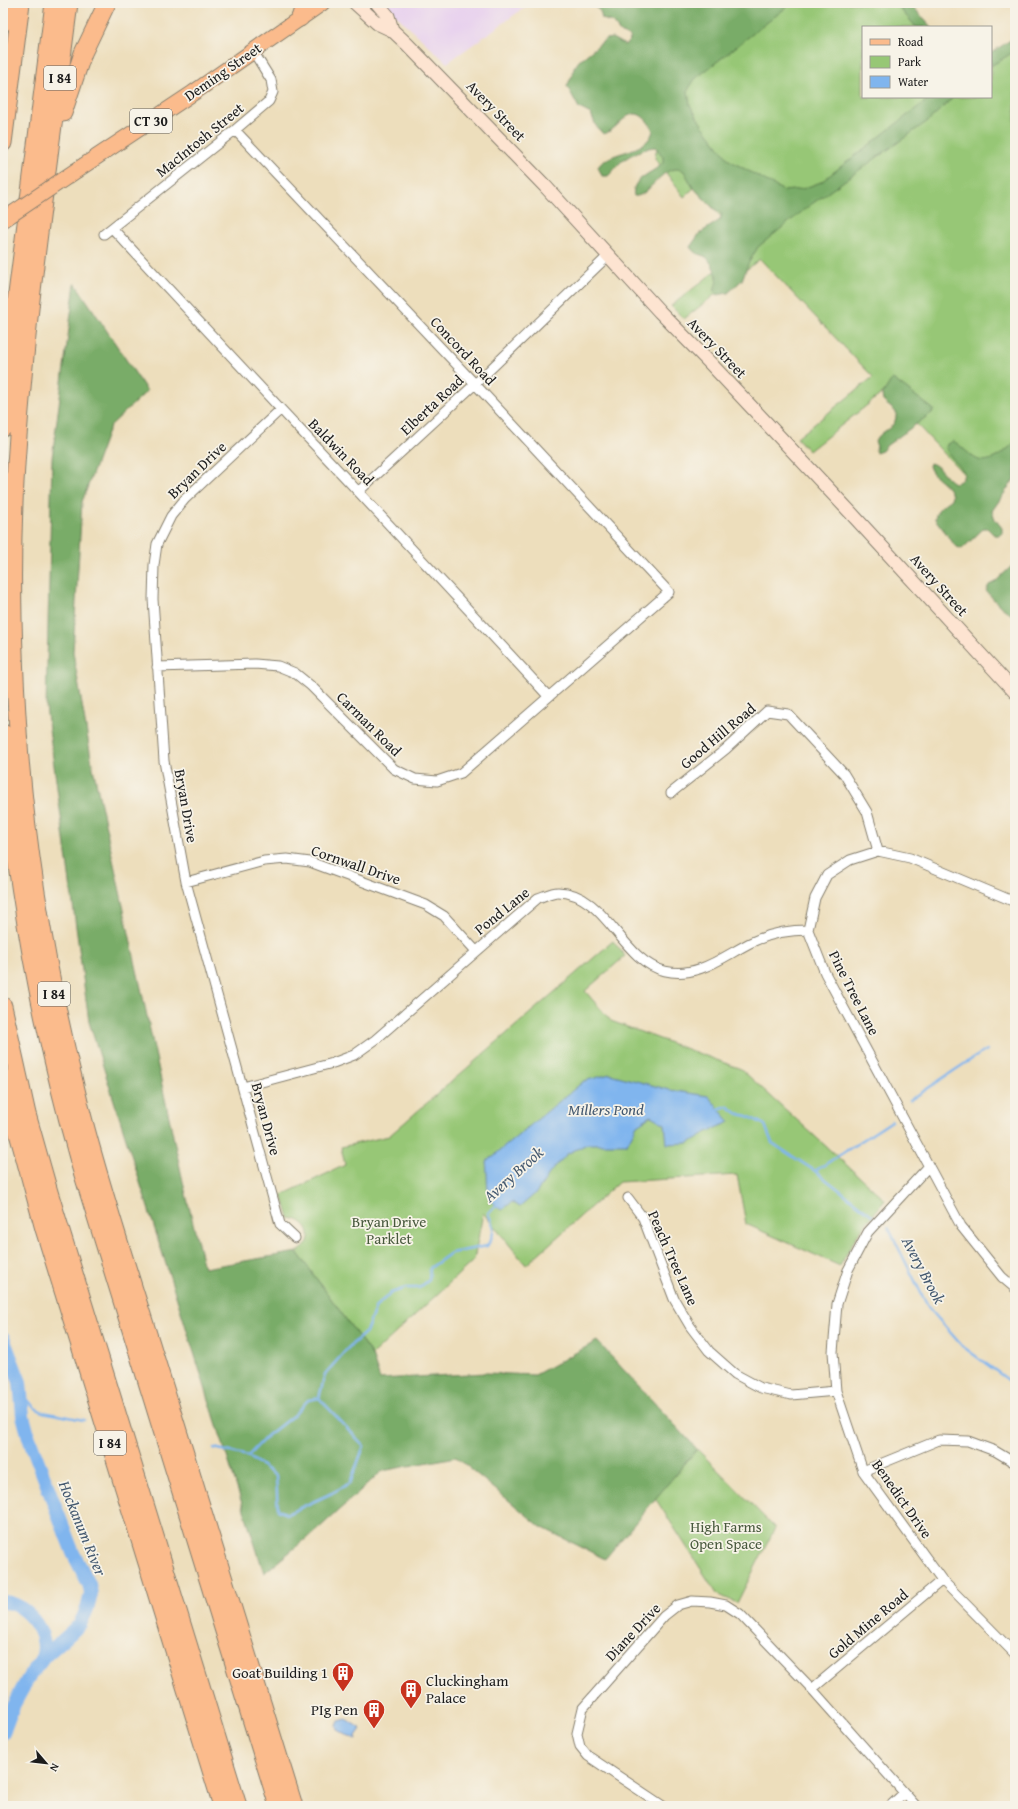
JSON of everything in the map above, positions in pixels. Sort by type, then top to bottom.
[{"type":"highway","points":[[3,23],[6,3]]},
{"type":"highway","points":[[3,144],[21,3]]},
{"type":"highway","points":[[3,428],[15,310],[54,3]]},
{"type":"highway","name":"I 84","points":[[69,3],[23,374],[15,478],[13,545],[14,627],[17,717],[24,800],[35,886],[60,1024],[95,1160],[294,1806]]},
{"type":"highway","points":[[50,153],[81,59],[107,3]]},
{"type":"highway","points":[[3,733],[13,834],[29,942],[43,1017],[63,1102],[80,1165],[278,1806]]},
{"type":"highway","points":[[3,1006],[27,1114],[49,1192],[238,1806]]},
{"type":"highway","name":"I 84","points":[[3,1078],[42,1222],[222,1806]]},
{"type":"main road","name":"Deming Street","points":[[3,220],[253,51],[302,11],[322,3]]},
{"type":"main road","name":"Avery Street","points":[[355,3],[377,23],[392,30],[530,169],[660,312],[851,513],[1015,692]]},
{"type":"main road","name":"Avery Street","points":[[377,3],[388,16],[392,30]]},
{"type":"street","name":"MacIntosh Street","points":[[104,234],[236,130],[266,104],[273,92],[271,80],[253,51]]},
{"type":"street","name":"Concord Road","points":[[236,130],[669,592]]},
{"type":"street","name":"Baldwin Road","points":[[112,228],[280,410],[359,491],[548,696]]},
{"type":"street","name":"Elberta Road","points":[[359,491],[475,384],[609,255]]},
{"type":"street","name":"Bryan Drive","points":[[280,410],[185,499],[171,516],[157,544],[154,565],[153,599],[164,761],[186,882],[280,1224],[295,1238]]},
{"type":"street","name":"Carman Road","points":[[157,667],[255,664],[278,666],[295,673],[311,686],[394,769],[415,779],[437,781],[461,773],[669,592]]},
{"type":"street","name":"Good Hill Road","points":[[671,793],[726,748],[766,711],[788,714],[844,774],[867,812],[878,851]]},
{"type":"street","points":[[808,930],[815,898],[827,875],[850,860],[878,851],[910,858],[1015,902]]},
{"type":"street","name":"Cornwall Drive","points":[[186,882],[264,861],[287,859],[310,862],[426,905],[444,916],[476,951]]},
{"type":"street","name":"Pond Lane","points":[[243,1087],[354,1056],[375,1040],[538,898],[557,892],[575,894],[593,906],[627,945],[647,962],[665,971],[683,973],[703,969],[753,942],[792,930],[808,930]]},
{"type":"street","name":"Pine Tree Lane","points":[[808,930],[825,973],[961,1226],[1002,1277],[1015,1288]]},
{"type":"street","name":"Benedict Drive","points":[[929,1166],[868,1232],[848,1270],[837,1304],[833,1352],[836,1391],[863,1471],[942,1580],[1015,1654]]},
{"type":"street","name":"Peach Tree Lane","points":[[628,1198],[643,1218],[674,1299],[690,1326],[709,1351],[735,1374],[761,1388],[791,1395],[836,1391]]},
{"type":"street","points":[[863,1471],[939,1440],[968,1441],[995,1450],[1015,1463]]},
{"type":"street","name":"Gold Mine Road","points":[[812,1689],[942,1580]]},
{"type":"street","name":"Diane Drive","points":[[663,1806],[588,1756],[580,1746],[577,1733],[583,1708],[664,1616],[678,1605],[692,1601],[726,1605],[740,1614],[812,1689],[916,1806]]},
{"type":"street","points":[[890,1806],[904,1793]]},
{"type":"shaded area","points":[[383,3],[531,3],[447,63]]},
{"type":"green space","points":[[590,3],[792,3],[695,79],[688,90],[690,105],[702,125],[729,160],[784,191],[802,189],[821,182],[930,98],[953,98],[928,121],[809,206],[758,247],[748,264],[742,280],[728,293],[717,295],[715,293],[715,289],[717,277],[713,266],[706,257],[696,253],[690,247],[700,233],[720,220],[722,214],[711,206],[692,186],[684,171],[676,169],[669,171],[645,192],[634,196],[634,190],[639,180],[663,163],[663,157],[656,147],[643,150],[624,159],[608,176],[602,176],[598,167],[611,157],[643,144],[649,139],[653,131],[646,120],[640,115],[634,114],[624,119],[614,128],[603,134],[596,126],[591,114],[579,108],[567,86],[573,74],[574,68],[579,61],[606,39],[612,38],[625,45],[630,40],[630,37],[620,32],[612,22],[602,19],[600,11]]},
{"type":"green space","points":[[777,3],[904,3],[923,26],[862,26],[862,98],[992,98],[992,55],[1015,38],[1015,455],[974,485],[885,391],[809,451],[797,438],[873,377],[760,259],[684,319],[671,306],[748,245],[694,188],[684,197],[655,158],[667,89]]},
{"type":"green space","points":[[895,3],[910,3],[930,26],[915,26]]},
{"type":"green space","points":[[1015,37],[1015,51],[992,65],[992,52]]},
{"type":"green space","points":[[75,283],[147,391],[110,426],[82,502],[73,652],[92,763],[184,1186],[204,1268],[297,1252],[372,1355],[380,1379],[486,1373],[535,1375],[597,1341],[697,1449],[605,1559],[541,1527],[456,1457],[382,1471],[318,1529],[264,1573],[89,1022],[46,707],[52,458]]},
{"type":"green space","points":[[893,379],[933,409],[933,412],[886,446],[882,451],[876,453],[875,450],[877,446],[875,442],[877,438],[892,426],[896,418],[896,412],[883,401],[882,395]]},
{"type":"green space","points":[[953,441],[978,460],[984,461],[995,458],[1015,442],[1015,478],[992,511],[995,519],[1002,528],[1002,533],[1000,535],[994,535],[987,528],[984,528],[962,549],[955,546],[935,519],[939,510],[951,499],[952,495],[947,487],[933,474],[929,466],[930,463],[937,466],[954,483],[961,480],[964,472],[947,452],[946,448],[947,444]]},
{"type":"green space","points":[[1015,563],[1015,617],[1000,606],[986,591],[989,585],[995,582]]},
{"type":"green space","name":"Bryan Drive Parklet","points":[[613,941],[625,956],[585,991],[611,1021],[741,1069],[885,1200],[857,1235],[840,1266],[746,1224],[737,1175],[619,1182],[526,1265],[483,1213],[474,1260],[372,1355],[297,1252],[307,1243],[309,1232],[302,1223],[289,1218],[282,1195],[345,1165],[341,1147],[389,1136]]},
{"type":"green space","name":"High Farms Open Space","points":[[697,1449],[775,1528],[737,1603],[717,1594],[655,1498]]},
{"type":"water","name":"Millers Pond","points":[[610,1074],[670,1090],[708,1096],[730,1122],[707,1132],[689,1143],[667,1144],[665,1124],[651,1116],[637,1125],[627,1144],[587,1144],[567,1154],[551,1171],[537,1192],[520,1207],[512,1202],[502,1210],[496,1206],[489,1196],[486,1162],[584,1081]]},
{"type":"water","points":[[346,1719],[361,1729],[356,1736],[357,1740],[338,1730],[337,1726],[339,1721]]},
{"type":"waterway","points":[[910,1100],[987,1050]]},
{"type":"waterway","name":"Avery Brook","points":[[716,1110],[727,1106],[738,1114],[748,1116],[765,1125],[772,1143],[815,1171],[873,1216]]},
{"type":"waterway","points":[[815,1171],[892,1121]]},
{"type":"waterway","name":"Avery Brook","points":[[214,1448],[248,1456],[276,1476],[278,1510],[287,1514],[350,1483],[364,1446],[319,1398],[325,1374],[348,1348],[366,1332],[376,1306],[391,1293],[406,1288],[419,1288],[429,1280],[430,1268],[451,1253],[487,1246],[493,1234],[492,1222],[488,1213],[496,1205]]},
{"type":"waterway","name":"Avery Brook","points":[[888,1227],[928,1307],[962,1346],[1015,1385]]},
{"type":"waterway","name":"Hockanum River","points":[[3,1338],[20,1382],[23,1416],[29,1438],[73,1553],[89,1584],[91,1594],[87,1609],[80,1624],[46,1655],[30,1675],[13,1706],[3,1733]]},
{"type":"waterway","name":"Avery Brook","points":[[21,1392],[35,1408],[43,1412],[84,1420]]},
{"type":"waterway","points":[[248,1456],[267,1436],[295,1414],[308,1400],[319,1398]]},
{"type":"waterway","points":[[3,1602],[20,1608],[35,1622],[43,1641],[44,1651],[41,1660]]},
{"type":"place","name":"Goat Building 1","points":[[343,1692]]},
{"type":"place","name":"Cluckingham Palace","points":[[411,1710]]},
{"type":"place","name":"PIg Pen","points":[[374,1730]]}]
